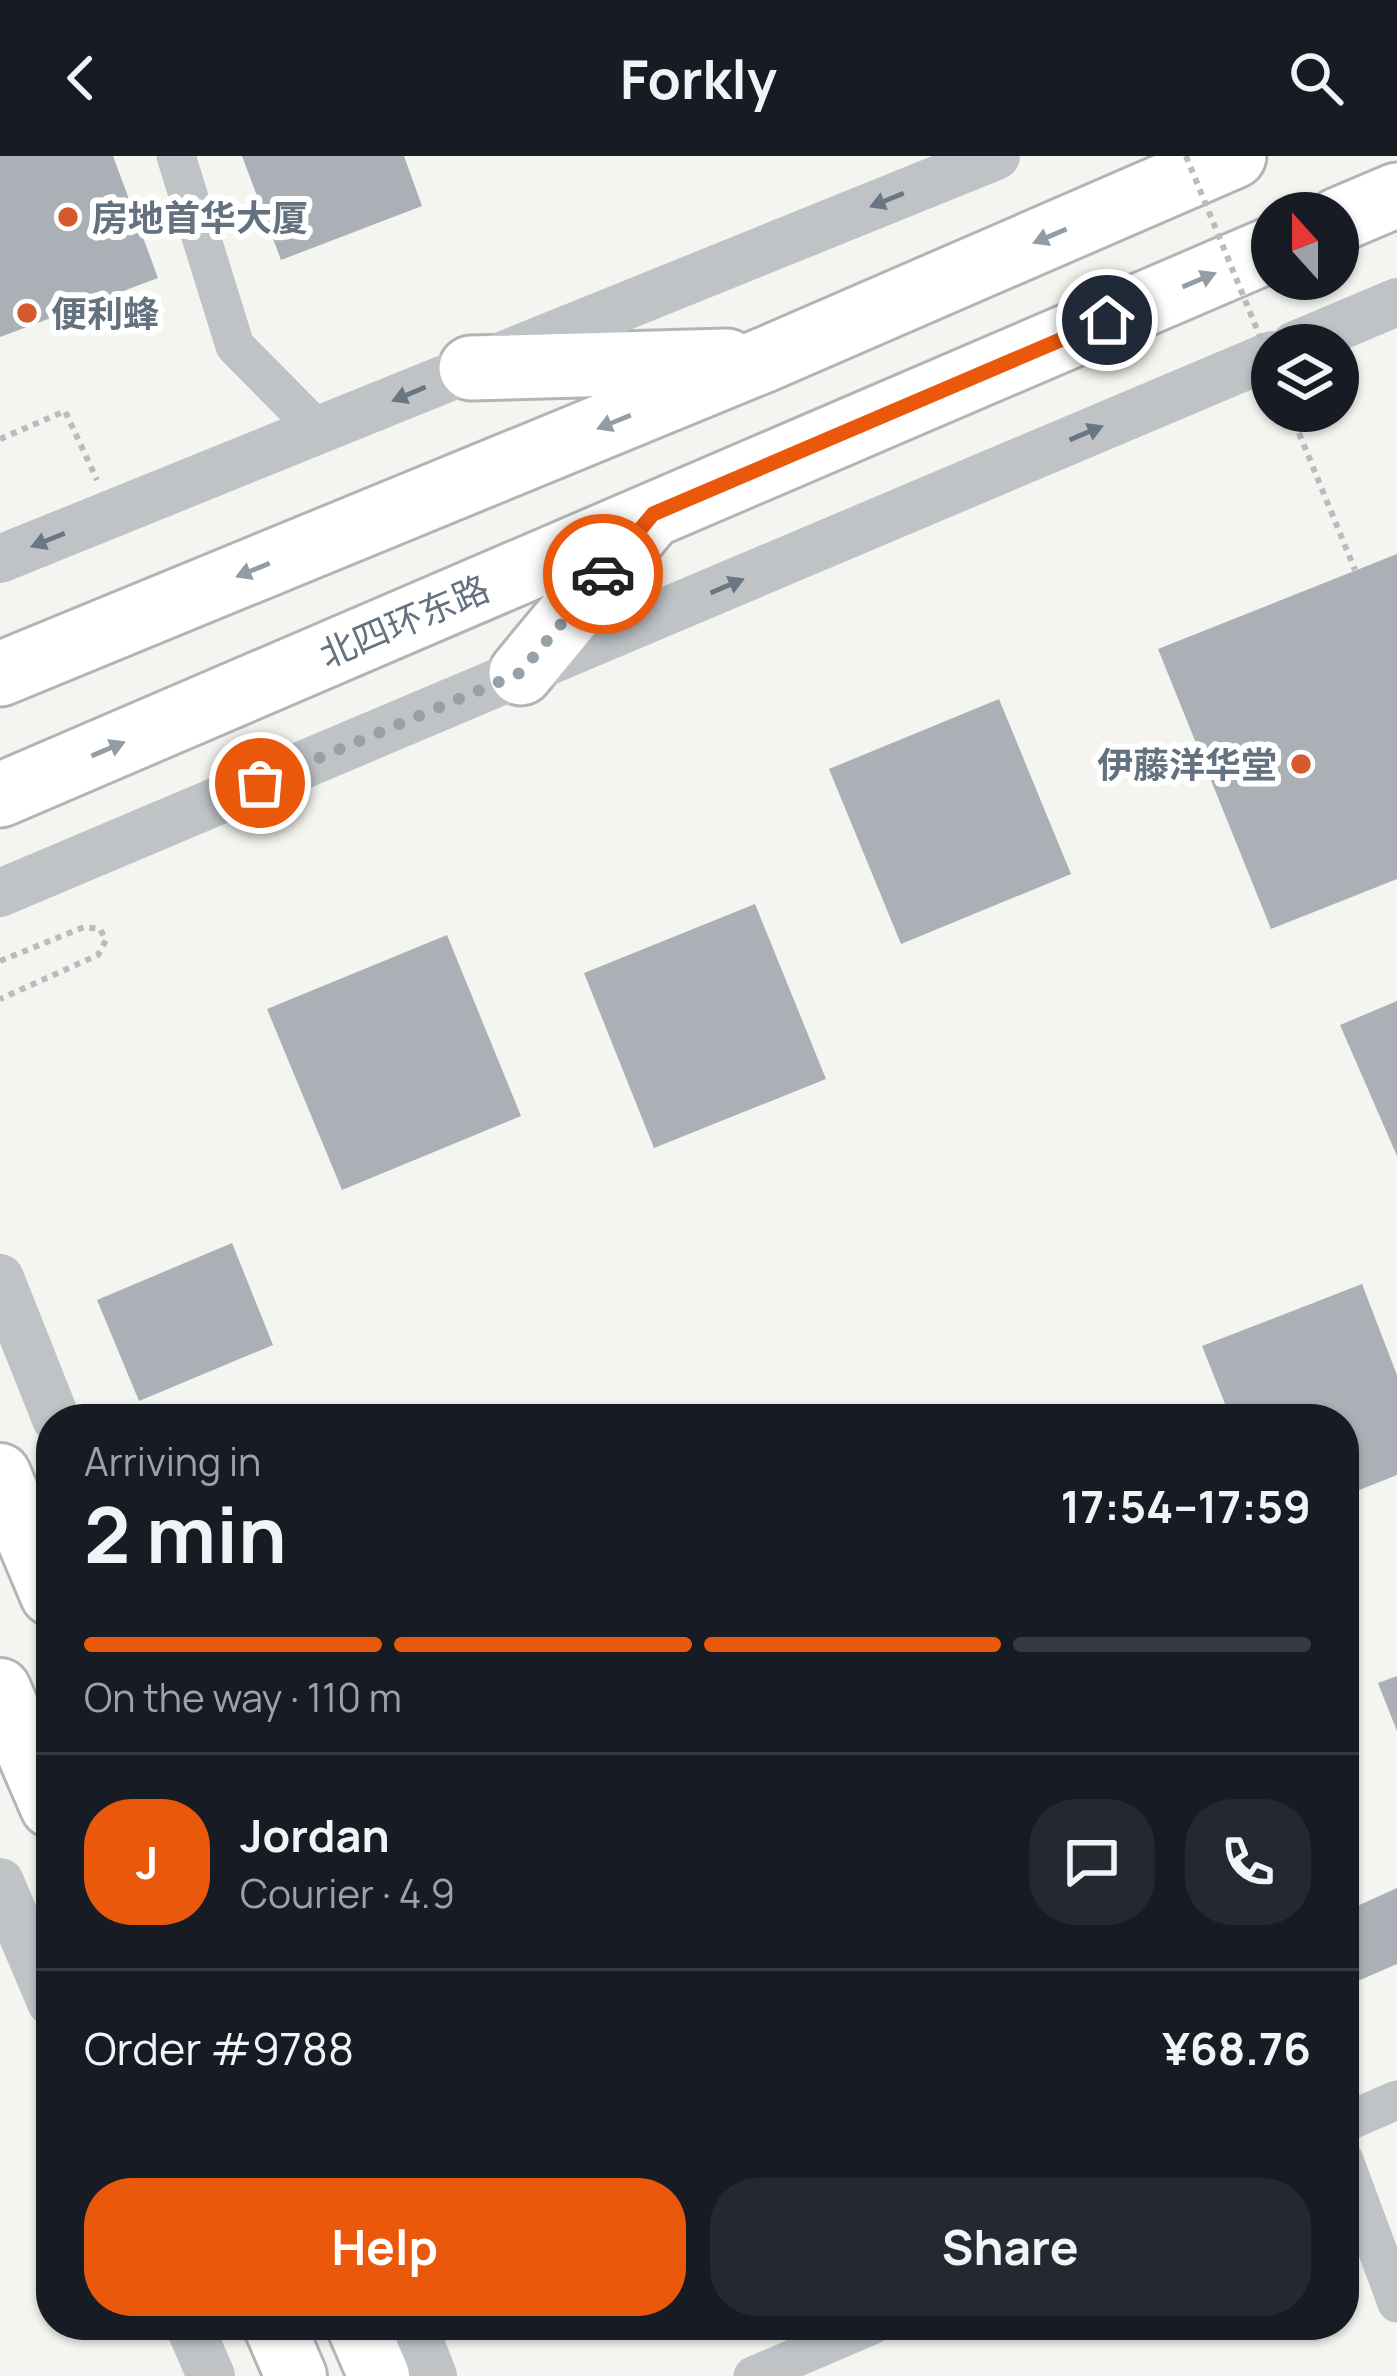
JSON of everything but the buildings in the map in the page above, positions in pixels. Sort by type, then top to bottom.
[{"type":"highway","points":[[0,674],[764,360],[1234,156]]},
{"type":"highway","points":[[1359,211],[1397,195]]},
{"type":"highway","name":"北四环东路","points":[[0,795],[1251,257]]},
{"type":"highway","points":[[471,368],[764,360]]},
{"type":"highway","points":[[520,673],[653,514]]},
{"type":"main road","points":[[0,1474],[36,1559]]},
{"type":"main road","points":[[0,1689],[36,1772]]},
{"type":"main road","points":[[280,2340],[296,2376]]},
{"type":"main road","points":[[363,2340],[379,2376]]},
{"type":"street","points":[[176,156],[236,346],[320,431]]},
{"type":"street","points":[[0,560],[984,158]]},
{"type":"street","points":[[1345,324],[1397,302]]},
{"type":"street","points":[[0,893],[1251,364]]},
{"type":"street","points":[[0,1278],[50,1404]]},
{"type":"street","points":[[0,1882],[36,1967]]},
{"type":"street","points":[[1359,2116],[1397,2100]]},
{"type":"street","points":[[1359,2200],[1397,2303]]},
{"type":"street","points":[[195,2340],[211,2376]]},
{"type":"street","points":[[418,2340],[433,2376]]},
{"type":"street","points":[[753,2376],[837,2340]]},
{"type":"path","points":[[1186,156],[1255,324]]},
{"type":"path","points":[[0,439],[65,411],[113,514]]},
{"type":"path","points":[[1299,432],[1355,570]]},
{"type":"path","points":[[0,961],[84,927],[100,929],[106,940],[98,955],[0,999]]},
{"type":"way so far","points":[[260,783],[520,673],[603,574]]},
{"type":"place","name":"房地首华大厦","points":[[68,217]]},
{"type":"place","name":"便利蜂","points":[[27,313]]},
{"type":"place","name":"伊藤洋华堂","points":[[1301,764]]},
{"type":"route","points":[[603,574],[653,514],[1107,320]]}]
